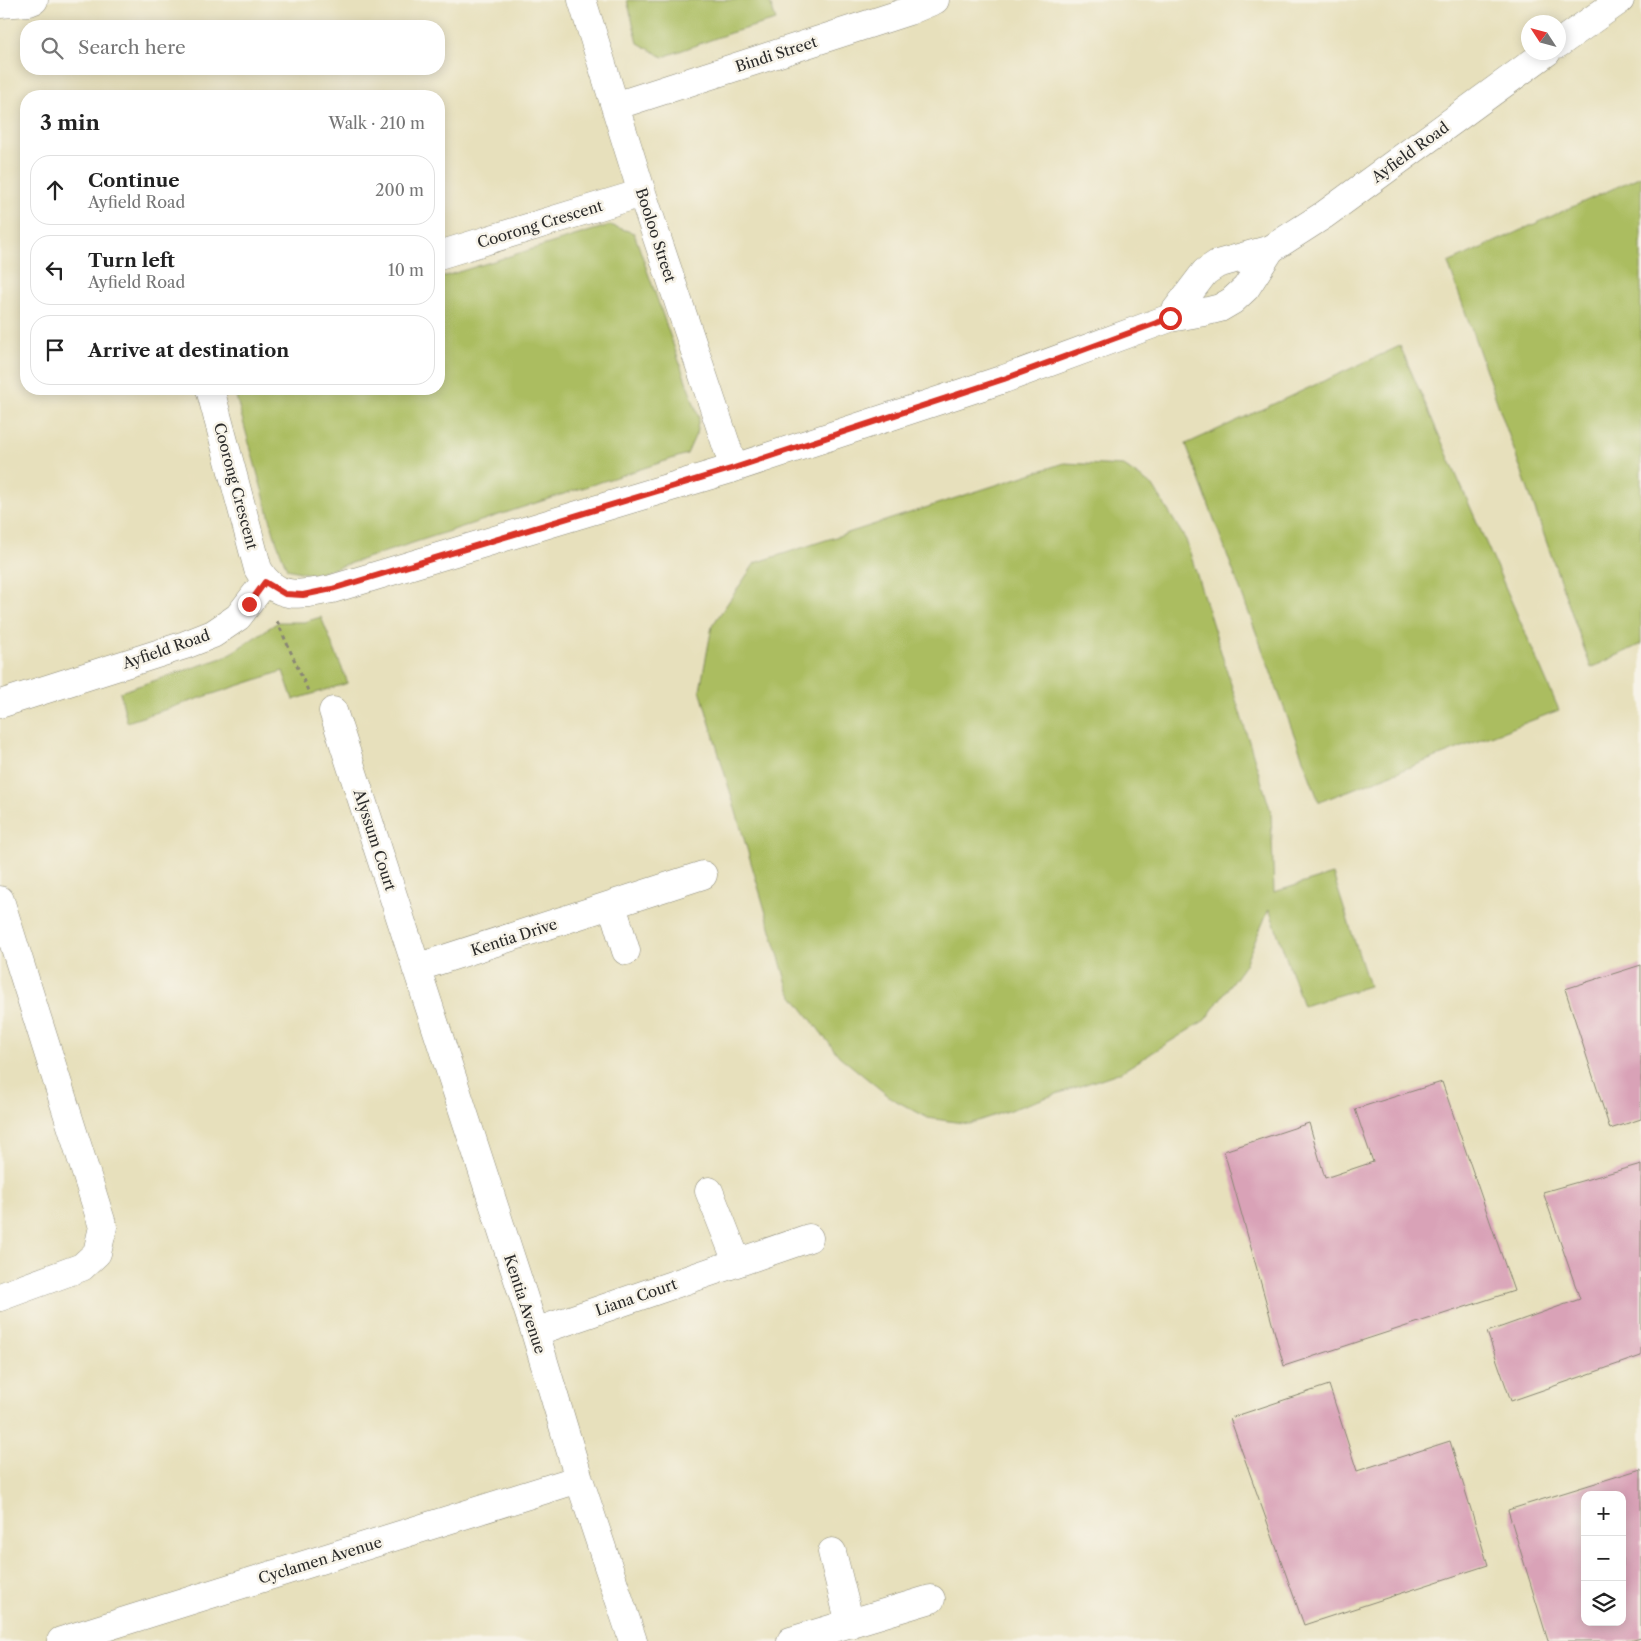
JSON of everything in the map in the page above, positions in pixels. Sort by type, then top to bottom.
[{"type":"street","points":[[0,4],[34,0]]},
{"type":"street","name":"Booloo Street","points":[[582,0],[642,193],[734,468]]},
{"type":"street","name":"Bindi Street","points":[[615,106],[909,11],[935,0]]},
{"type":"street","points":[[1566,38],[1620,0]]},
{"type":"street","name":"Ayfield Road","points":[[1170,318],[1205,272],[1217,264],[1271,249],[1324,215],[1537,60]]},
{"type":"street","name":"Coorong Crescent","points":[[445,253],[642,193]]},
{"type":"street","name":"Ayfield Road","points":[[0,704],[185,646],[213,634],[238,617],[265,582],[285,594],[303,595],[332,589],[734,468],[1004,379],[1170,318],[1220,308],[1232,301],[1246,288],[1271,249]]},
{"type":"street","name":"Coorong Crescent","points":[[212,395],[258,569],[265,582]]},
{"type":"street","name":"Alyssum Court","points":[[333,711],[416,968]]},
{"type":"street","name":"Kentia Drive","points":[[416,968],[703,875]]},
{"type":"street","points":[[612,905],[626,951]]},
{"type":"street","points":[[0,1297],[82,1268],[97,1252],[103,1227],[2,916]]},
{"type":"street","name":"Kentia Avenue","points":[[416,968],[535,1332],[579,1479],[633,1641]]},
{"type":"street","points":[[709,1191],[737,1262]]},
{"type":"street","name":"Liana Court","points":[[535,1332],[809,1238]]},
{"type":"street","name":"Cyclamen Avenue","points":[[61,1641],[579,1479]]},
{"type":"street","points":[[832,1552],[850,1624]]},
{"type":"street","points":[[791,1641],[931,1599]]},
{"type":"path","points":[[278,622],[310,695],[333,711]]},
{"type":"green space","points":[[627,0],[769,0],[776,20],[730,33],[663,57],[638,43]]},
{"type":"green space","points":[[1641,176],[1641,644],[1591,668],[1448,263]]},
{"type":"green space","points":[[610,225],[634,233],[699,418],[696,434],[687,454],[314,575],[287,569],[276,540],[236,395],[445,395],[445,276]]},
{"type":"green space","points":[[1400,346],[1559,710],[1319,802],[1186,444]]},
{"type":"green space","points":[[1064,463],[1124,466],[1153,486],[1186,540],[1271,812],[1274,892],[1333,874],[1369,986],[1303,1006],[1269,909],[1244,966],[1205,1020],[1121,1072],[969,1124],[928,1118],[891,1098],[839,1056],[789,991],[700,690],[712,626],[755,563]]},
{"type":"green space","points":[[321,617],[348,683],[293,700],[283,671],[127,722],[120,692],[225,657],[278,622],[304,622]]},
{"type":"building","points":[[1641,965],[1641,1119],[1610,1129],[1565,989]]},
{"type":"building","points":[[1442,1082],[1514,1291],[1284,1366],[1224,1151],[1309,1123],[1325,1178],[1373,1162],[1355,1109]]},
{"type":"building","points":[[1641,1164],[1641,1356],[1511,1401],[1487,1332],[1580,1299],[1543,1192]]},
{"type":"building","points":[[1329,1385],[1357,1471],[1450,1441],[1488,1565],[1304,1625],[1230,1418]]},
{"type":"building","points":[[1641,1469],[1641,1638],[1630,1641],[1548,1641],[1508,1510]]},
{"type":"route","points":[[249,604],[265,582],[285,594],[303,595],[332,589],[734,468],[1004,379],[1092,345],[1170,318]]}]
